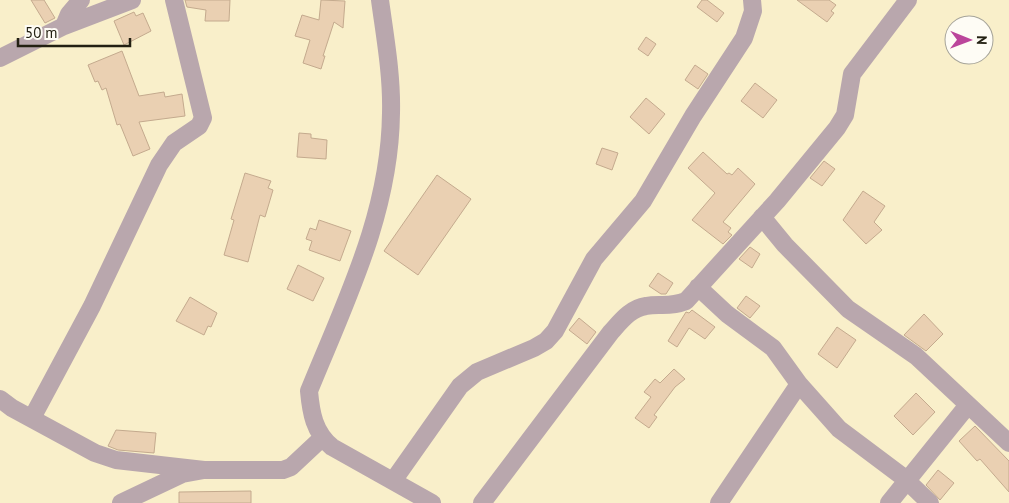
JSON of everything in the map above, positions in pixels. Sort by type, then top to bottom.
[{"type":"street","points":[[64,26],[69,14],[81,0]]},
{"type":"street","points":[[0,58],[64,26],[132,0]]},
{"type":"street","points":[[32,418],[88,314],[159,165],[174,143],[199,126],[203,118],[174,0]]},
{"type":"street","points":[[380,0],[388,56],[391,112],[388,160],[380,205],[362,263],[309,391],[313,422],[322,438],[332,447],[432,503]]},
{"type":"street","points":[[393,481],[460,386],[477,372],[546,342],[555,331],[594,259],[642,201],[692,116],[744,38],[753,11],[752,0]]},
{"type":"street","points":[[482,503],[610,332],[627,315],[647,305],[677,305],[686,301],[762,217],[837,128],[845,115],[852,74],[908,0]]},
{"type":"street","points":[[762,217],[785,245],[848,309],[905,346],[1009,443]]},
{"type":"street","points":[[698,287],[727,314],[773,348],[799,384],[839,429],[906,480],[930,503]]},
{"type":"street","points":[[728,498],[799,384]]},
{"type":"street","points":[[0,398],[95,453],[116,460],[204,470],[283,470],[291,467],[322,438]]},
{"type":"street","points":[[889,503],[968,405]]},
{"type":"street","points":[[121,503],[182,474],[204,470]]},
{"type":"building","points":[[31,0],[44,0],[55,18],[45,23]]},
{"type":"building","points":[[185,0],[230,0],[229,21],[205,21],[206,10],[187,7]]},
{"type":"building","points":[[321,0],[345,1],[343,28],[334,22],[323,56],[325,56],[321,69],[303,63],[310,40],[295,36],[302,15],[319,20]]},
{"type":"building","points":[[702,0],[707,0],[724,13],[717,22],[697,7]]},
{"type":"building","points":[[797,0],[829,0],[836,5],[831,11],[834,13],[827,22]]},
{"type":"building","points":[[134,12],[136,16],[143,13],[151,31],[124,45],[114,21]]},
{"type":"building","points":[[646,37],[656,44],[648,56],[638,49]]},
{"type":"building","points":[[122,51],[139,96],[164,92],[165,97],[182,94],[185,116],[139,122],[150,149],[133,156],[120,124],[117,125],[106,88],[102,90],[98,81],[95,82],[88,65]]},
{"type":"building","points":[[695,65],[708,74],[698,89],[685,80]]},
{"type":"building","points":[[755,83],[777,100],[763,118],[741,101]]},
{"type":"building","points":[[646,98],[665,114],[649,134],[630,117]]},
{"type":"building","points":[[299,133],[311,134],[311,138],[327,140],[326,159],[297,157]]},
{"type":"building","points":[[602,148],[618,153],[612,170],[596,164]]},
{"type":"building","points":[[703,152],[727,174],[732,175],[738,168],[755,184],[723,222],[731,228],[728,232],[732,235],[723,244],[692,220],[715,193],[688,168]]},
{"type":"building","points":[[824,161],[835,169],[822,186],[810,178]]},
{"type":"building","points":[[245,173],[271,181],[268,188],[273,190],[265,217],[260,215],[248,262],[224,255],[234,220],[231,219]]},
{"type":"building","points":[[437,175],[471,199],[418,275],[384,251]]},
{"type":"building","points":[[863,191],[885,206],[874,222],[882,230],[866,244],[843,220]]},
{"type":"building","points":[[319,220],[351,231],[340,261],[309,250],[312,241],[306,239],[310,228],[316,230]]},
{"type":"building","points":[[750,247],[760,254],[752,268],[739,259]]},
{"type":"building","points":[[298,265],[324,278],[313,301],[287,289]]},
{"type":"building","points":[[658,273],[673,283],[666,294],[661,294],[649,286]]},
{"type":"building","points":[[746,296],[760,306],[750,318],[737,308]]},
{"type":"building","points":[[190,297],[217,313],[211,327],[208,326],[204,335],[176,321]]},
{"type":"building","points":[[692,310],[715,327],[705,339],[689,328],[677,347],[668,341],[686,312],[689,313]]},
{"type":"building","points":[[924,314],[943,334],[926,351],[904,335]]},
{"type":"building","points":[[579,318],[596,332],[587,344],[569,330]]},
{"type":"building","points":[[837,327],[856,340],[837,368],[818,354]]},
{"type":"building","points":[[674,369],[685,379],[675,387],[654,415],[657,417],[649,428],[635,418],[651,397],[644,392],[655,379],[660,383]]},
{"type":"building","points":[[916,393],[935,412],[913,435],[894,416]]},
{"type":"building","points":[[975,426],[1009,461],[1009,492],[980,459],[977,461],[959,441]]},
{"type":"building","points":[[116,430],[156,433],[154,453],[118,450],[108,446]]},
{"type":"building","points":[[938,470],[954,483],[940,500],[926,485]]},
{"type":"building","points":[[251,491],[251,503],[179,503],[179,492]]}]
